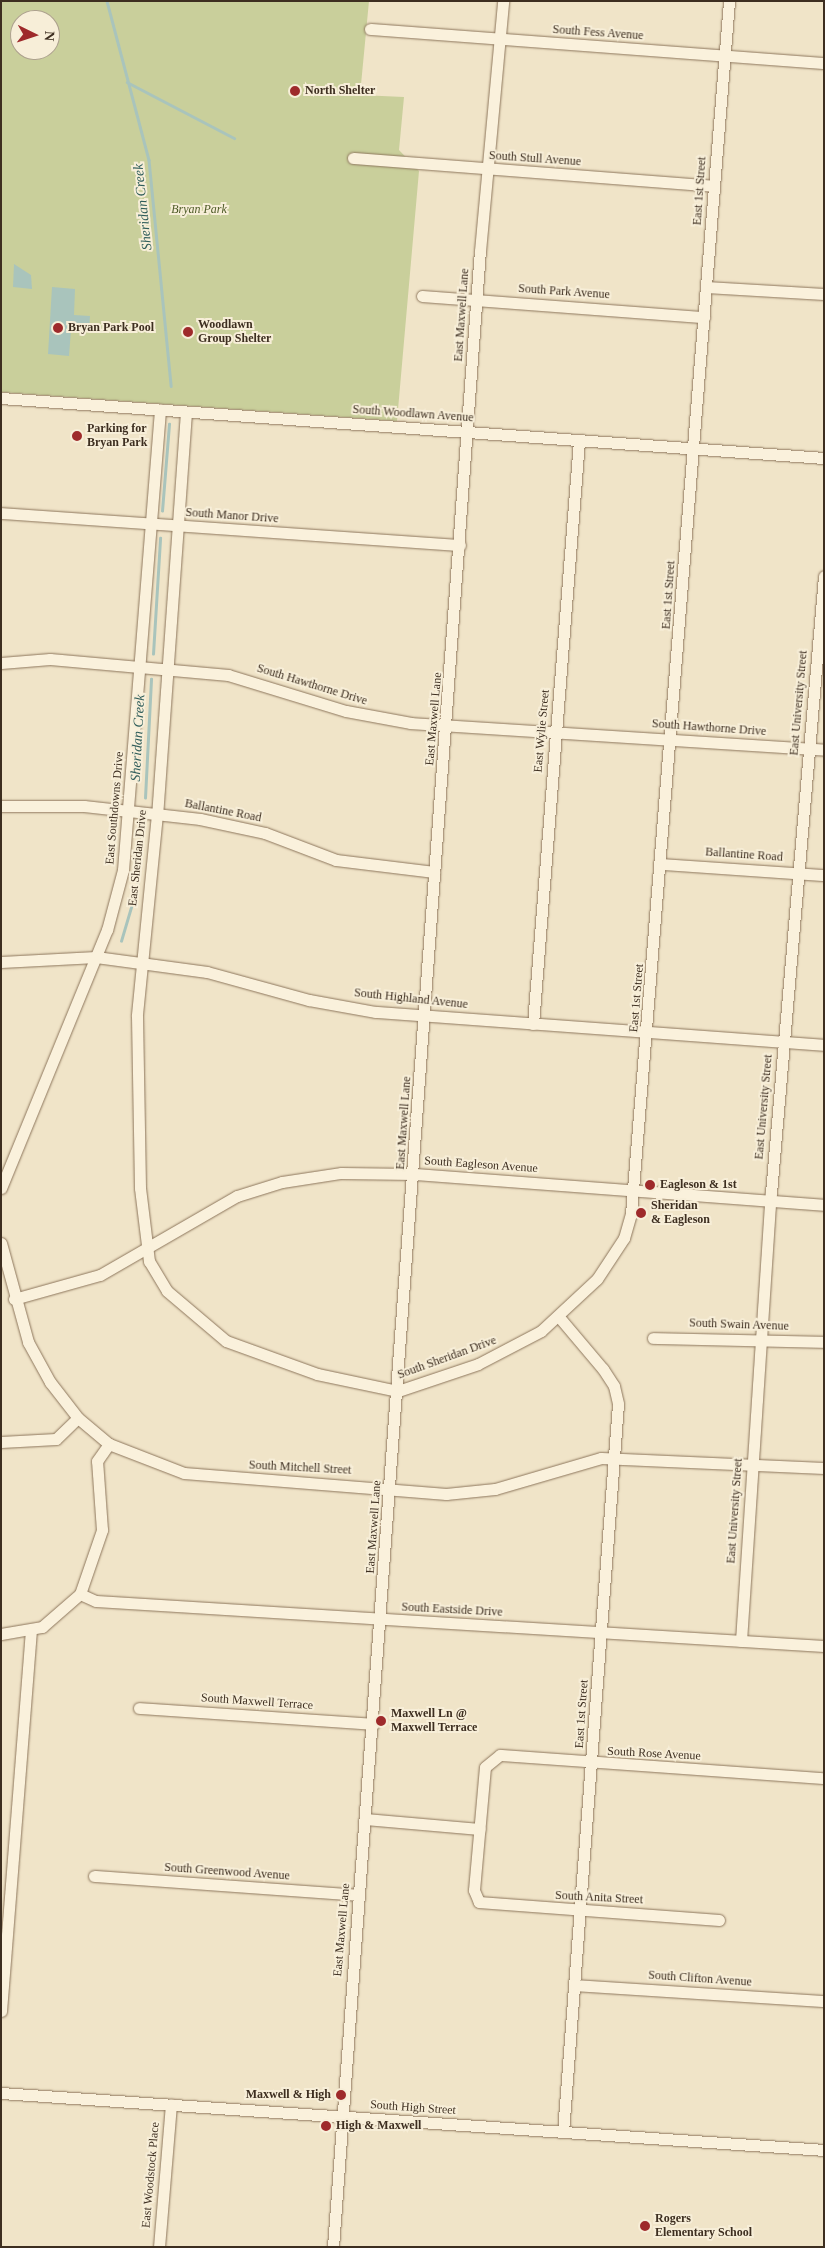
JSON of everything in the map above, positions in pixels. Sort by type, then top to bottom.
[{"type":"street","name":"East Maxwell Lane","points":[[333,2247],[358,1895],[373,1724],[426,1015],[434,872],[448,723],[477,299],[503,1]]},
{"type":"street","name":"East 1st Street","points":[[636,1190],[673,739],[693,449],[729,1]]},
{"type":"street","name":"South Fess Avenue","points":[[370,29],[824,63]]},
{"type":"street","name":"South Stull Avenue","points":[[353,158],[714,186]]},
{"type":"street","points":[[706,287],[824,294]]},
{"type":"street","name":"South Park Avenue","points":[[422,296],[704,317]]},
{"type":"street","name":"South Woodlawn Avenue","points":[[1,398],[824,458]]},
{"type":"street","name":"East Southdowns Drive","points":[[1,1188],[96,956],[120,884],[131,810],[138,664],[152,523],[160,409]]},
{"type":"street","name":"East Sheridan Drive","points":[[147,1246],[137,1093],[141,962],[157,814],[186,412]]},
{"type":"street","name":"East Wylie Street","points":[[533,1024],[579,441]]},
{"type":"street","name":"South Manor Drive","points":[[1,513],[460,545]]},
{"type":"street","name":"East University Street","points":[[741,1641],[770,1201],[824,576]]},
{"type":"street","name":"South Hawthorne Drive","points":[[1,663],[50,659],[168,667],[267,684],[374,718],[824,750]]},
{"type":"street","name":"Ballantine Road","points":[[1,806],[131,810],[265,833],[336,860],[434,872]]},
{"type":"street","name":"Ballantine Road","points":[[662,864],[824,875]]},
{"type":"street","name":"South Highland Avenue","points":[[1,962],[96,956],[207,972],[309,1000],[426,1015],[824,1045]]},
{"type":"street","name":"South Eagleson Avenue","points":[[14,1299],[100,1274],[237,1196],[282,1182],[341,1173],[414,1174],[824,1205]]},
{"type":"street","name":"South Sheridan Drive","points":[[147,1246],[153,1272],[167,1291],[226,1341],[317,1374],[398,1391],[500,1355],[560,1317],[583,1296],[617,1251],[636,1190]]},
{"type":"street","points":[[1,1243],[6,1286],[14,1299],[42,1368],[78,1418],[56,1439],[1,1442]]},
{"type":"street","name":"East 1st Street","points":[[560,1317],[614,1386],[618,1404],[563,2132]]},
{"type":"street","name":"South Swain Avenue","points":[[653,1338],[760,1338],[824,1342]]},
{"type":"street","name":"South Mitchell Street","points":[[78,1418],[109,1444],[184,1473],[390,1487],[428,1493],[480,1492],[576,1462],[615,1458],[824,1468]]},
{"type":"street","points":[[1,1634],[31,1631],[58,1616],[80,1594],[102,1530],[97,1461],[109,1444]]},
{"type":"street","name":"South Eastside Drive","points":[[80,1594],[96,1600],[380,1620],[824,1646]]},
{"type":"street","points":[[1,2011],[4,1905],[31,1631]]},
{"type":"street","name":"South Maxwell Terrace","points":[[139,1708],[373,1724]]},
{"type":"street","name":"South Rose Avenue","points":[[480,1829],[483,1772],[496,1757],[592,1765],[824,1778]]},
{"type":"street","points":[[365,1819],[480,1829]]},
{"type":"street","name":"South Anita Street","points":[[480,1829],[474,1890],[479,1902],[719,1920]]},
{"type":"street","name":"South Greenwood Avenue","points":[[94,1876],[358,1895]]},
{"type":"street","name":"South Clifton Avenue","points":[[575,1985],[824,2001]]},
{"type":"street","name":"South High Street","points":[[1,2093],[824,2150]]},
{"type":"street","name":"East Woodstock Place","points":[[159,2247],[171,2105]]},
{"type":"green space","name":"Bryan Park","points":[[1,1],[369,1],[360,95],[404,97],[399,150],[419,171],[397,421],[1,392]]},
{"type":"water","points":[[14,264],[31,275],[32,289],[13,287]]},
{"type":"water","points":[[52,287],[75,289],[74,315],[90,316],[89,331],[71,330],[69,356],[48,354]]},
{"type":"waterway","name":"Sheridan Creek","points":[[107,1],[149,160],[171,386]]},
{"type":"waterway","points":[[127,82],[234,138]]},
{"type":"waterway","name":"Sheridan Creek","points":[[162,511],[169,424]]},
{"type":"waterway","name":"Sheridan Creek","points":[[153,654],[160,538]]},
{"type":"waterway","name":"Sheridan Creek","points":[[145,798],[151,679]]},
{"type":"waterway","name":"Sheridan Creek","points":[[121,941],[137,887],[143,826]]},
{"type":"place","name":"North Shelter","points":[[295,91]]},
{"type":"place","name":"Bryan Park Pool","points":[[58,328]]},
{"type":"place","name":"Woodlawn Group Shelter","points":[[188,332]]},
{"type":"place","name":"Parking for Bryan Park","points":[[77,436]]},
{"type":"place","name":"Eagleson & 1st","points":[[650,1185]]},
{"type":"place","name":"Sheridan & Eagleson","points":[[641,1213]]},
{"type":"place","name":"Maxwell Ln @ Maxwell Terrace","points":[[381,1721]]},
{"type":"place","name":"Maxwell & High","points":[[341,2095]]},
{"type":"place","name":"High & Maxwell","points":[[326,2126]]},
{"type":"place","name":"Rogers Elementary School","points":[[645,2226]]}]
